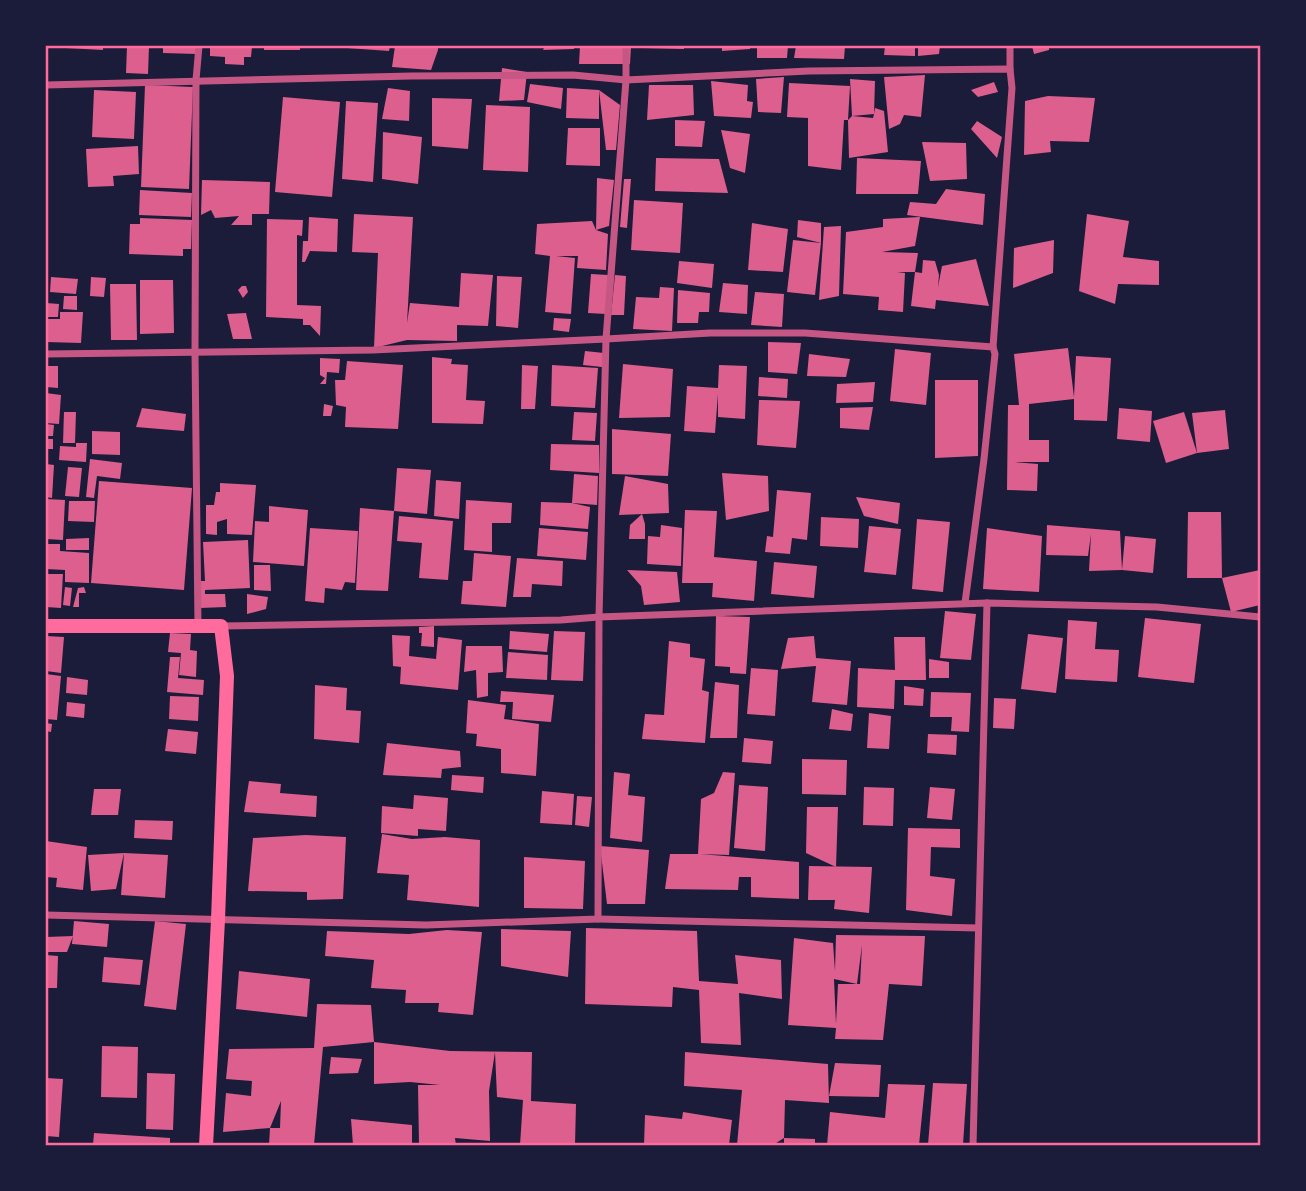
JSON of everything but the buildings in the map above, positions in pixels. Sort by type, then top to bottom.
[{"type":"main road","points":[[46,626],[221,626],[227,676],[206,1146]]},
{"type":"street","points":[[198,626],[195,352],[199,46]]},
{"type":"street","points":[[598,919],[599,617],[606,338],[626,80],[626,46]]},
{"type":"street","points":[[965,603],[995,354],[993,346],[1012,88],[1010,46]]},
{"type":"street","points":[[46,85],[197,80],[573,75],[626,80],[809,71],[1010,69]]},
{"type":"street","points":[[46,354],[373,350],[710,333],[805,332],[993,346]]},
{"type":"street","points":[[221,626],[533,621],[965,603],[1157,607],[1261,617]]},
{"type":"street","points":[[973,1146],[987,603]]},
{"type":"street","points":[[46,915],[426,925],[598,919],[978,928]]}]
